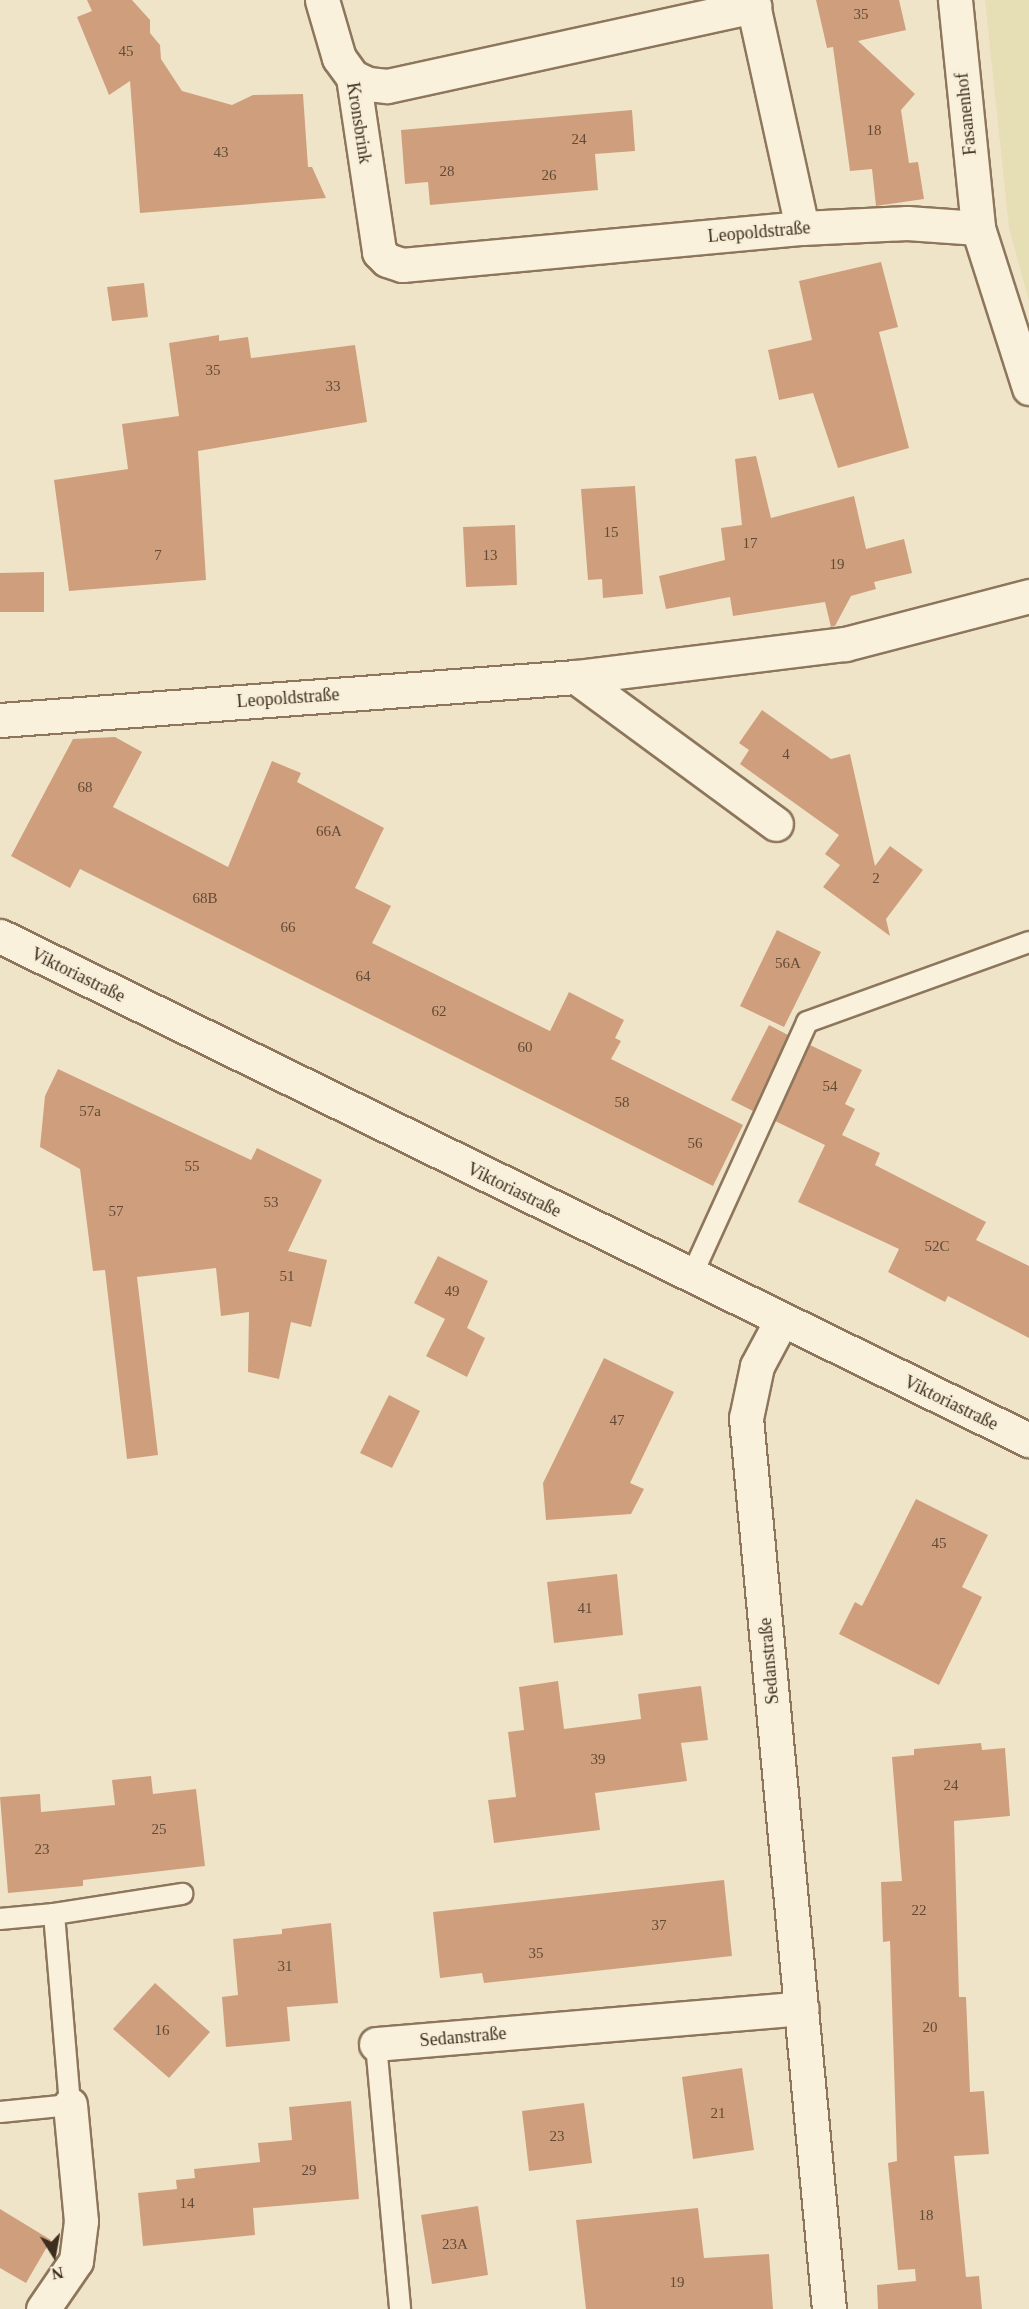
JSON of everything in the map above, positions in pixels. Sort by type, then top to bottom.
[{"type":"street","name":"Kronsbrink","points":[[322,0],[339,58],[353,77],[379,252]]},
{"type":"street","name":"Fasanenhof","points":[[955,0],[978,228]]},
{"type":"street","points":[[353,77],[387,86],[753,3],[802,228]]},
{"type":"street","name":"Leopoldstraße","points":[[379,252],[402,265],[802,228],[907,223],[978,228]]},
{"type":"street","points":[[978,228],[1029,388]]},
{"type":"street","name":"Leopoldstraße","points":[[0,720],[576,677],[845,644],[1029,596]]},
{"type":"street","points":[[576,677],[776,824]]},
{"type":"street","name":"Viktoriastraße","points":[[0,936],[691,1277],[1029,1440]]},
{"type":"street","name":"Sedanstraße","points":[[782,1321],[757,1366],[746,1418],[829,2309]]},
{"type":"street","name":"Sedanstraße","points":[[376,2044],[801,2008]]},
{"type":"street","points":[[43,2309],[76,2261],[81,2222],[70,2105]]},
{"type":"lane","points":[[691,1277],[807,1022],[1029,942]]},
{"type":"lane","points":[[0,1920],[182,1894]]},
{"type":"lane","points":[[0,2112],[70,2105],[54,1914]]},
{"type":"lane","points":[[376,2044],[400,2309]]},
{"type":"shaded area","points":[[985,0],[1029,0],[1029,301],[1009,228]]},
{"type":"building","points":[[87,0],[132,0],[150,20],[150,33],[160,45],[161,59],[182,91],[232,105],[253,95],[303,94],[308,167],[312,167],[326,198],[140,213],[130,81],[109,95],[77,17],[92,11]]},
{"type":"building","points":[[816,0],[899,0],[906,30],[858,41],[915,94],[901,110],[909,163],[918,162],[924,199],[876,206],[872,169],[850,171],[833,47],[827,48]]},
{"type":"building","points":[[632,110],[635,151],[595,154],[598,190],[430,205],[428,182],[405,184],[401,130]]},
{"type":"building","points":[[881,262],[898,327],[879,332],[909,448],[838,468],[813,393],[779,400],[768,350],[812,340],[799,281]]},
{"type":"building","points":[[144,283],[148,317],[112,321],[107,287]]},
{"type":"building","points":[[219,335],[219,341],[248,337],[251,358],[355,345],[367,422],[198,451],[206,580],[69,591],[54,480],[128,469],[122,424],[179,416],[169,343]]},
{"type":"building","points":[[756,456],[771,518],[854,496],[866,549],[904,539],[912,573],[874,582],[876,589],[851,596],[835,626],[831,627],[825,602],[733,616],[730,597],[666,609],[659,576],[725,560],[721,528],[742,525],[735,459]]},
{"type":"building","points":[[635,486],[643,594],[603,598],[602,579],[588,580],[581,489]]},
{"type":"building","points":[[515,525],[517,585],[466,587],[463,527]]},
{"type":"building","points":[[44,572],[44,612],[0,612],[0,573]]},
{"type":"building","points":[[762,710],[831,759],[850,754],[875,866],[890,846],[923,870],[886,919],[890,936],[823,887],[840,865],[825,854],[839,835],[740,764],[749,750],[739,743]]},
{"type":"building","points":[[115,737],[142,752],[113,807],[228,867],[272,761],[301,773],[297,782],[384,828],[355,888],[391,906],[372,943],[550,1031],[569,992],[624,1020],[615,1038],[621,1041],[611,1059],[743,1125],[713,1186],[80,869],[70,888],[11,856],[73,739]]},
{"type":"building","points":[[777,930],[821,952],[784,1027],[740,1006]]},
{"type":"building","points":[[769,1025],[788,1035],[753,1111],[731,1100]]},
{"type":"building","points":[[810,1045],[862,1070],[845,1104],[855,1109],[842,1135],[880,1153],[875,1165],[986,1222],[976,1240],[1029,1266],[1029,1338],[948,1296],[945,1302],[888,1272],[899,1249],[798,1202],[825,1145],[775,1121]]},
{"type":"building","points":[[58,1069],[251,1160],[257,1148],[322,1180],[288,1251],[327,1260],[311,1327],[291,1322],[279,1379],[248,1372],[249,1312],[221,1316],[216,1268],[137,1277],[158,1455],[127,1459],[105,1270],[93,1271],[80,1169],[40,1147],[45,1096]]},
{"type":"building","points":[[438,1256],[488,1281],[467,1328],[485,1338],[467,1377],[426,1356],[445,1319],[414,1303]]},
{"type":"building","points":[[604,1358],[674,1392],[630,1483],[644,1489],[631,1514],[546,1520],[543,1483]]},
{"type":"building","points":[[389,1395],[420,1411],[392,1468],[360,1453]]},
{"type":"building","points":[[916,1499],[988,1535],[962,1587],[982,1597],[939,1685],[839,1634],[855,1602],[862,1606]]},
{"type":"building","points":[[617,1574],[623,1635],[554,1643],[547,1582]]},
{"type":"building","points":[[558,1681],[564,1729],[641,1719],[638,1694],[701,1686],[708,1740],[681,1743],[687,1781],[595,1793],[600,1830],[494,1843],[488,1800],[516,1797],[508,1732],[524,1730],[519,1687]]},
{"type":"building","points":[[981,1743],[982,1750],[1005,1748],[1010,1816],[954,1821],[959,1997],[966,1997],[970,2092],[984,2091],[989,2154],[954,2156],[966,2277],[979,2276],[982,2309],[878,2309],[877,2285],[916,2281],[915,2269],[898,2270],[888,2163],[897,2161],[890,1941],[883,1942],[881,1882],[902,1881],[892,1757],[914,1755],[914,1749]]},
{"type":"building","points":[[151,1776],[153,1794],[196,1789],[205,1866],[83,1880],[83,1886],[8,1893],[0,1797],[40,1794],[41,1812],[115,1805],[112,1780]]},
{"type":"building","points":[[724,1880],[732,1956],[484,1983],[482,1973],[440,1978],[433,1912]]},
{"type":"building","points":[[331,1923],[338,2003],[287,2007],[290,2041],[226,2047],[222,1997],[238,1995],[233,1939],[282,1934],[282,1929]]},
{"type":"building","points":[[155,1983],[210,2032],[169,2078],[113,2029]]},
{"type":"building","points":[[742,2068],[754,2150],[693,2159],[682,2077]]},
{"type":"building","points":[[351,2101],[359,2199],[253,2208],[255,2235],[143,2246],[138,2193],[177,2189],[176,2180],[195,2178],[194,2169],[260,2162],[258,2143],[292,2140],[289,2107]]},
{"type":"building","points":[[584,2103],[592,2163],[529,2171],[522,2111]]},
{"type":"building","points":[[478,2206],[488,2275],[432,2284],[421,2215]]},
{"type":"building","points":[[698,2208],[704,2258],[769,2254],[773,2309],[586,2309],[576,2220]]},
{"type":"building","points":[[0,2209],[51,2240],[26,2283],[0,2268]]}]
